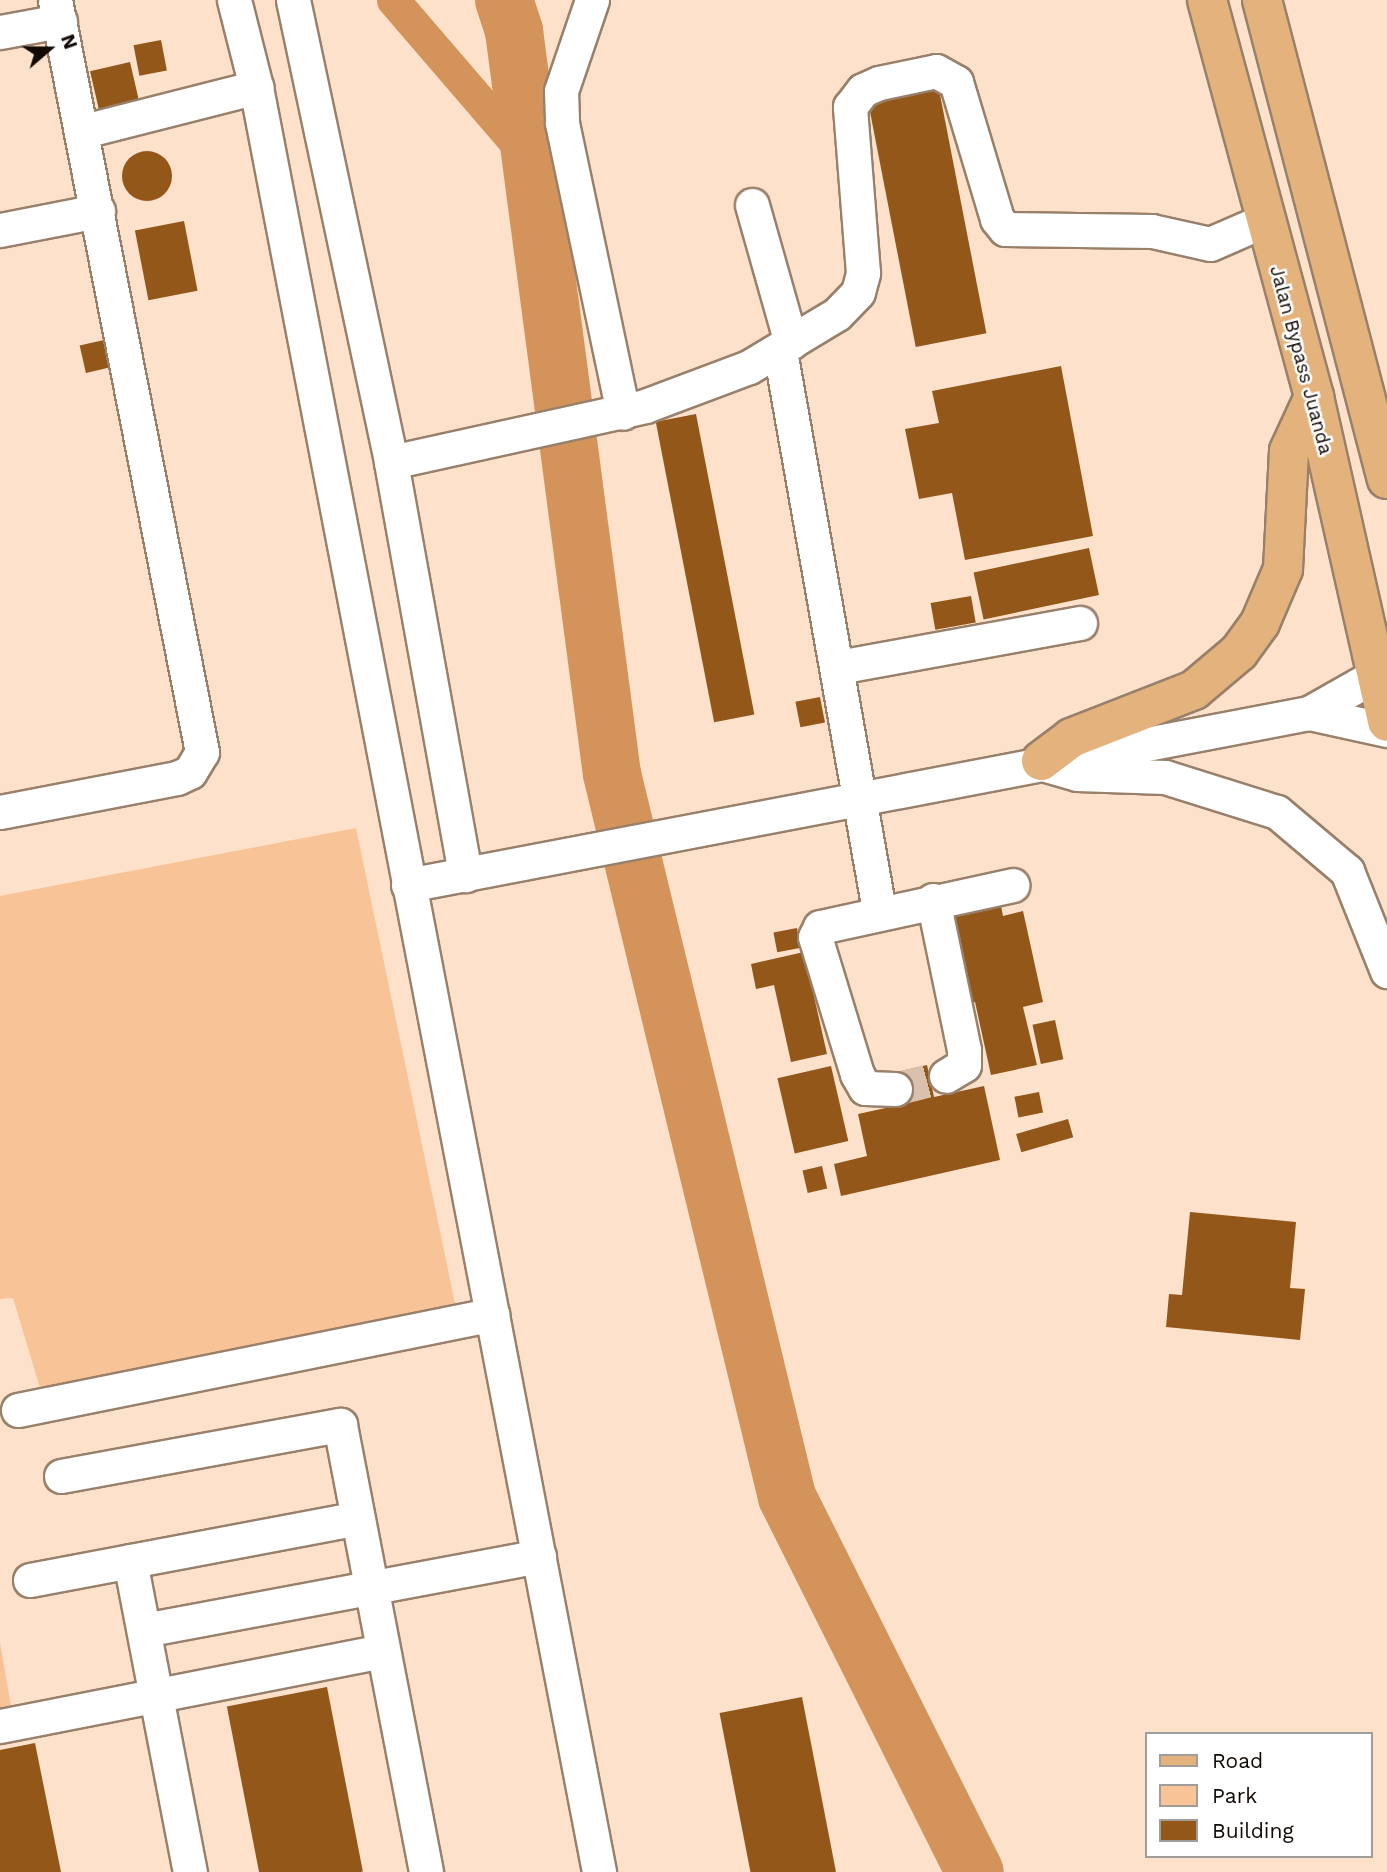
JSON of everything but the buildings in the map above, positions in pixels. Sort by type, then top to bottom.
[{"type":"main road","name":"Jalan Bypass Juanda","points":[[1207,0],[1263,221],[1314,397],[1382,672],[1387,722]]},
{"type":"main road","points":[[1262,0],[1387,479]]},
{"type":"main road","points":[[1041,761],[1071,738],[1194,690],[1239,652],[1261,623],[1283,569],[1289,451],[1314,397]]},
{"type":"street","points":[[234,0],[256,88],[599,1872]]},
{"type":"street","points":[[293,0],[391,463],[465,875]]},
{"type":"street","points":[[592,0],[561,91],[562,123],[616,415]]},
{"type":"street","points":[[0,32],[58,11],[84,131],[202,752],[190,772],[177,778],[0,812]]},
{"type":"street","points":[[391,463],[616,415],[785,347],[859,292],[863,273],[848,116],[854,99],[878,83],[936,71],[956,82],[997,219],[1005,229],[1152,231],[1210,244],[1263,221]]},
{"type":"street","points":[[84,131],[256,88]]},
{"type":"street","points":[[752,205],[785,347],[879,910]]},
{"type":"street","points":[[0,230],[98,211]]},
{"type":"street","points":[[838,667],[1080,624]]},
{"type":"street","points":[[408,885],[545,864],[1041,761],[1309,713],[1382,672]]},
{"type":"street","points":[[1309,713],[1387,730]]},
{"type":"street","points":[[1041,761],[1077,774],[1166,777],[1277,812],[1347,871],[1387,971]]},
{"type":"street","points":[[895,1089],[865,1088],[857,1074],[815,937],[820,927],[879,910],[1012,885]]},
{"type":"street","points":[[933,900],[964,1051],[964,1065],[946,1076]]},
{"type":"street","points":[[18,1410],[492,1314]]},
{"type":"street","points":[[61,1476],[336,1423],[426,1872]]},
{"type":"street","points":[[30,1580],[357,1518]]},
{"type":"street","points":[[144,1630],[539,1556]]},
{"type":"street","points":[[130,1560],[190,1872]]},
{"type":"street","points":[[0,1726],[383,1651]]},
{"type":"green space","points":[[356,828],[456,1308],[40,1388],[13,1298],[0,1299],[0,896]]},
{"type":"green space","points":[[0,1643],[11,1706],[0,1708]]},
{"type":"waterway","points":[[393,0],[530,159]]},
{"type":"waterway","points":[[504,0],[514,31],[612,774],[787,1497],[975,1872]]},
{"type":"tunnel","points":[[895,1089],[946,1076]]}]
